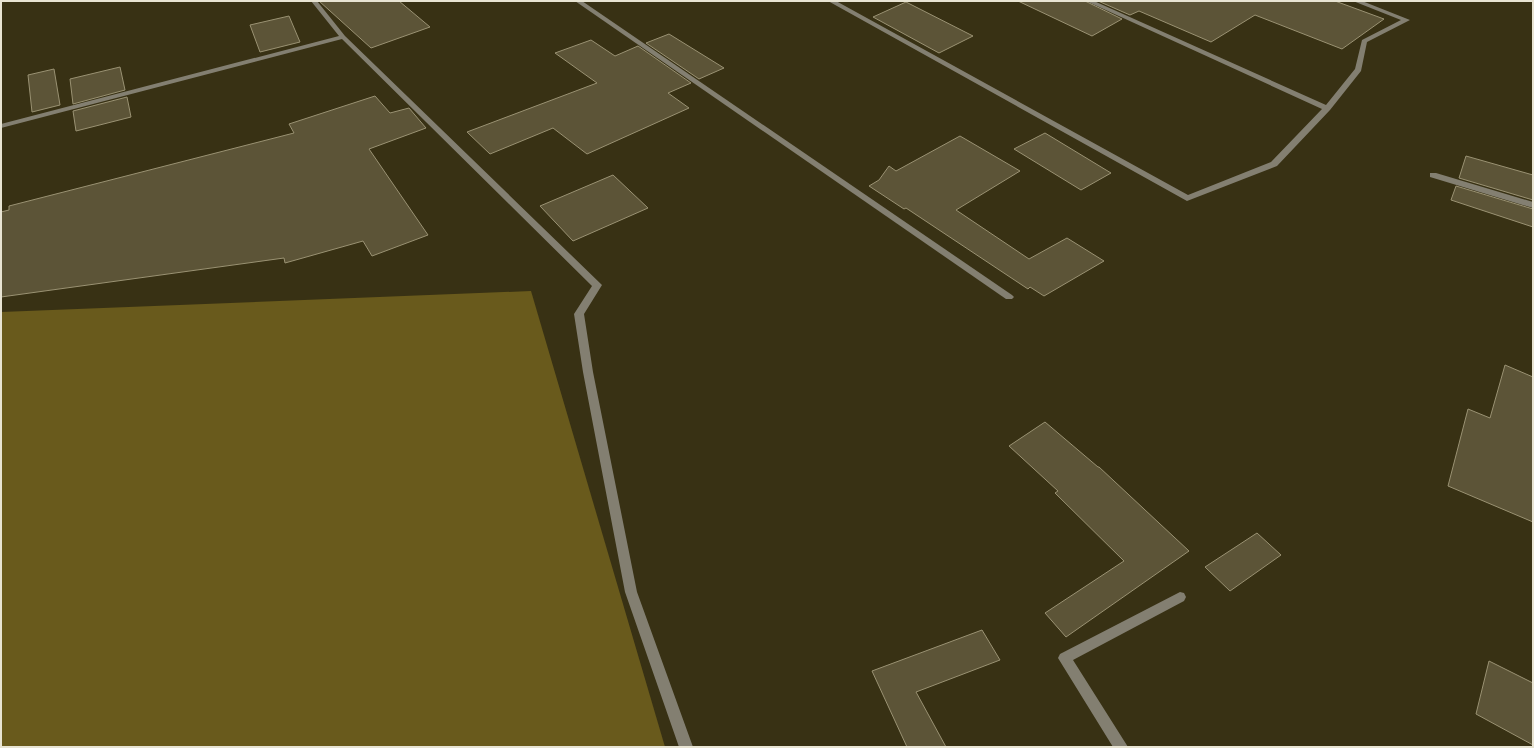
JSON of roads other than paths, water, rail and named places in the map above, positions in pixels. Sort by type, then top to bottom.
[{"type":"street","points":[[314,1],[343,37],[597,285],[579,314],[588,372],[631,592],[686,747]]},
{"type":"street","points":[[578,1],[1008,297]]},
{"type":"street","points":[[831,1],[1187,198],[1274,164],[1327,108],[1358,69],[1364,41],[1407,20],[1356,1]]},
{"type":"street","points":[[1089,1],[1327,108]]},
{"type":"street","points":[[1,126],[343,37]]},
{"type":"street","points":[[1432,175],[1533,205]]},
{"type":"street","points":[[1121,747],[1064,658],[1180,597]]}]
